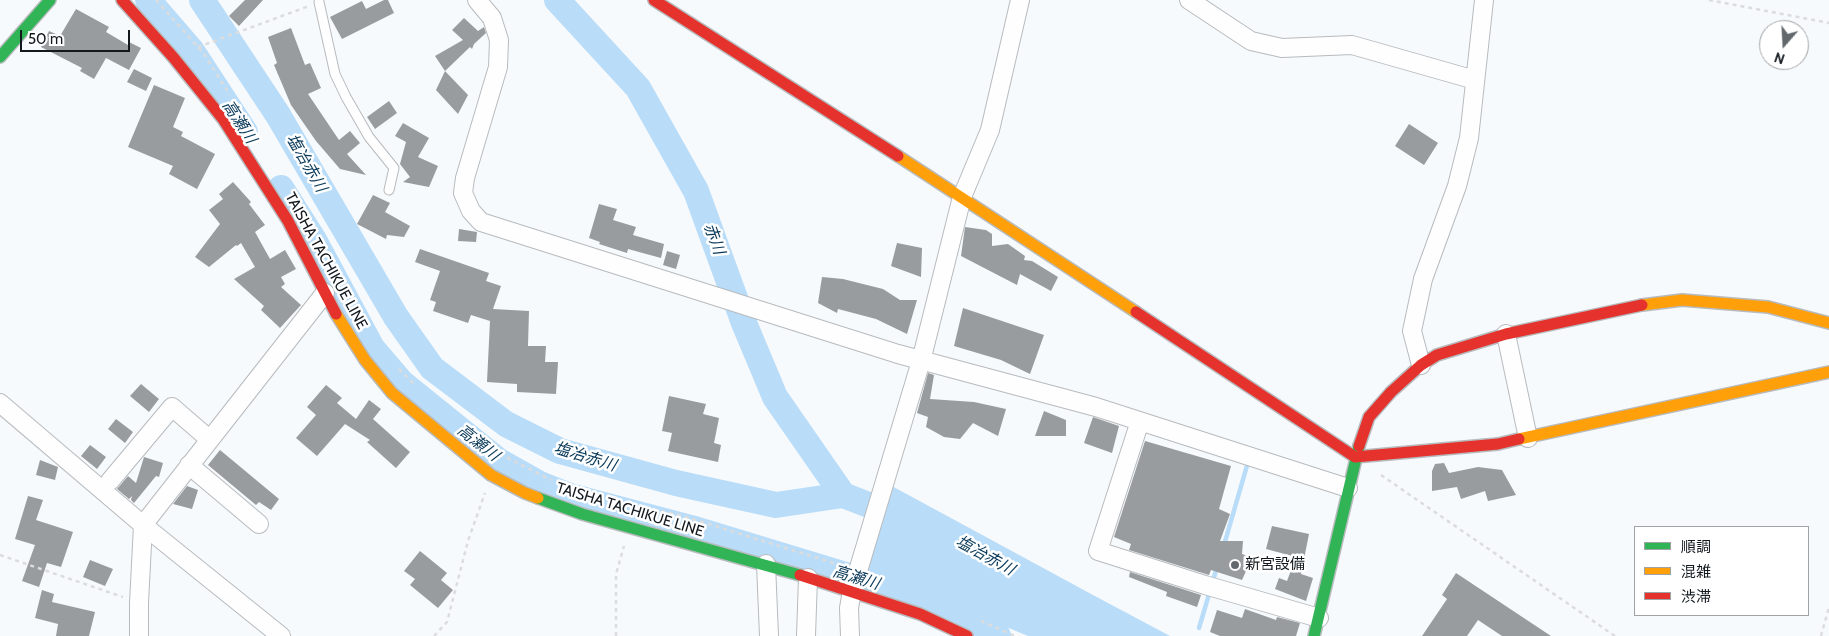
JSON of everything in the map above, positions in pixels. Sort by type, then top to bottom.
[{"type":"street","points":[[0,57],[50,0]]},
{"type":"street","name":"TAISHA TACHIKUE LINE","points":[[122,0],[173,57],[223,119],[288,221],[342,325],[365,360],[392,393],[492,475],[525,493],[582,514],[766,564],[852,591],[920,614],[967,636]]},
{"type":"street","points":[[477,0],[492,18],[499,40],[498,67],[465,178],[464,193],[471,212],[481,222],[921,360],[1140,421],[1348,488]]},
{"type":"street","points":[[654,0],[962,197],[1355,457],[1498,444],[1829,372]]},
{"type":"street","points":[[850,636],[849,608],[852,591],[921,360],[962,197],[990,130],[1020,0]]},
{"type":"street","points":[[1189,0],[1250,41],[1282,48],[1352,45],[1475,80]]},
{"type":"street","points":[[1421,365],[1412,331],[1427,268],[1457,186],[1469,138],[1484,0]]},
{"type":"street","points":[[139,636],[143,525],[326,293]]},
{"type":"street","points":[[1314,636],[1355,457],[1369,417],[1391,392],[1421,365],[1437,355],[1506,334],[1632,306],[1682,300],[1768,307],[1829,323]]},
{"type":"street","points":[[1506,334],[1528,438]]},
{"type":"street","points":[[0,403],[143,525],[281,636]]},
{"type":"street","points":[[110,481],[172,407],[209,439]]},
{"type":"street","points":[[1140,421],[1098,551],[1319,618]]},
{"type":"street","points":[[189,465],[259,524]]},
{"type":"street","points":[[766,564],[769,636]]},
{"type":"street","points":[[806,636],[808,578]]},
{"type":"lane","points":[[321,1],[335,74],[369,137],[394,168],[389,190]]},
{"type":"path","points":[[1709,0],[1829,23]]},
{"type":"path","points":[[198,47],[321,1]]},
{"type":"path","points":[[334,263],[365,321]]},
{"type":"path","points":[[397,366],[416,386]]},
{"type":"path","points":[[475,435],[502,455],[552,480]]},
{"type":"path","points":[[1379,474],[1615,636]]},
{"type":"path","points":[[434,636],[447,622],[468,541],[492,475]]},
{"type":"path","points":[[569,487],[619,502]]},
{"type":"path","points":[[628,505],[680,515],[858,570]]},
{"type":"path","points":[[616,636],[616,574],[629,528]]},
{"type":"path","points":[[0,555],[139,603]]},
{"type":"path","points":[[1821,636],[1829,607]]},
{"type":"path","points":[[981,621],[1015,636]]},
{"type":"water","points":[[890,485],[1170,636],[1028,636],[864,568]]},
{"type":"building","points":[[245,0],[263,0],[239,26],[229,16]]},
{"type":"building","points":[[384,0],[388,0],[394,13],[342,39],[330,17],[362,1],[366,9]]},
{"type":"building","points":[[76,9],[109,27],[106,32],[128,45],[129,42],[141,48],[129,70],[106,58],[94,79],[80,71],[82,68],[41,47],[49,31],[60,36]]},
{"type":"building","points":[[464,18],[478,31],[484,27],[486,33],[474,44],[472,49],[470,47],[445,71],[435,56],[463,40],[452,30]]},
{"type":"building","points":[[291,28],[305,65],[310,63],[321,88],[308,94],[339,140],[350,131],[360,143],[347,154],[366,175],[340,169],[316,141],[291,105],[274,65],[277,63],[268,37]]},
{"type":"building","points":[[134,69],[152,78],[146,91],[127,82]]},
{"type":"building","points":[[445,71],[468,95],[458,114],[436,90]]},
{"type":"building","points":[[154,85],[185,98],[173,127],[183,132],[181,136],[215,154],[197,189],[169,174],[173,166],[128,147]]},
{"type":"building","points":[[389,101],[397,113],[375,129],[367,117]]},
{"type":"building","points":[[403,123],[429,138],[418,157],[438,166],[429,187],[403,182],[410,177],[400,164],[406,142],[395,136]]},
{"type":"building","points":[[1409,124],[1438,143],[1424,165],[1395,146]]},
{"type":"building","points":[[233,182],[251,202],[249,204],[265,225],[255,232],[270,259],[285,250],[296,269],[281,277],[285,284],[281,287],[301,305],[280,328],[261,310],[264,306],[234,279],[255,267],[241,243],[209,267],[195,257],[220,224],[209,210],[223,199],[219,194]]},
{"type":"building","points":[[373,195],[390,203],[385,212],[410,226],[404,237],[387,235],[386,239],[357,224]]},
{"type":"building","points":[[599,204],[617,209],[613,220],[636,227],[633,235],[664,244],[661,258],[628,249],[627,253],[599,244],[600,242],[589,238]]},
{"type":"building","points":[[965,227],[986,230],[992,234],[992,246],[1008,244],[1025,256],[1024,260],[1032,261],[1058,277],[1051,291],[1020,274],[1017,285],[961,256]]},
{"type":"building","points":[[459,229],[477,232],[476,242],[458,241]]},
{"type":"building","points":[[897,243],[922,248],[921,277],[891,266]]},
{"type":"building","points":[[420,249],[489,273],[486,281],[501,286],[493,309],[529,311],[528,346],[546,346],[545,362],[558,362],[556,394],[517,392],[517,384],[487,382],[490,321],[471,315],[468,323],[433,311],[436,302],[430,300],[440,271],[415,262]]},
{"type":"building","points":[[667,251],[680,255],[676,269],[663,265]]},
{"type":"building","points":[[822,277],[843,279],[883,289],[900,300],[917,300],[907,334],[876,319],[838,309],[837,313],[818,303]]},
{"type":"building","points":[[963,308],[1044,335],[1030,374],[1001,360],[954,346]]},
{"type":"building","points":[[928,373],[934,375],[930,399],[974,402],[1006,409],[998,436],[973,423],[960,439],[944,437],[926,427],[928,417],[917,413]]},
{"type":"building","points":[[141,384],[159,399],[149,412],[130,396]]},
{"type":"building","points":[[326,385],[342,398],[337,403],[356,419],[369,400],[381,409],[373,419],[410,452],[396,468],[367,442],[370,440],[345,424],[317,456],[296,438],[316,415],[307,407]]},
{"type":"building","points":[[669,396],[706,404],[703,414],[719,418],[714,443],[721,445],[718,462],[668,451],[672,433],[662,431]]},
{"type":"building","points":[[1044,411],[1066,420],[1066,436],[1035,436]]},
{"type":"building","points":[[1093,417],[1119,426],[1112,453],[1084,443]]},
{"type":"building","points":[[116,419],[133,432],[125,443],[108,429]]},
{"type":"building","points":[[1145,441],[1231,466],[1219,509],[1230,514],[1220,541],[1243,541],[1242,554],[1252,558],[1242,580],[1211,570],[1209,575],[1129,550],[1131,544],[1114,537]]},
{"type":"building","points":[[90,445],[106,457],[97,469],[81,456]]},
{"type":"building","points":[[220,450],[279,499],[271,510],[259,502],[256,505],[208,465]]},
{"type":"building","points":[[144,457],[163,463],[159,477],[156,476],[134,503],[131,500],[132,496],[129,499],[117,489],[128,476],[136,483]]},
{"type":"building","points":[[40,460],[58,467],[55,480],[36,475]]},
{"type":"building","points":[[1444,463],[1449,473],[1478,467],[1502,470],[1516,495],[1488,501],[1485,491],[1461,499],[1457,487],[1432,491],[1432,471],[1435,464]]},
{"type":"building","points":[[187,486],[198,490],[192,509],[173,504]]},
{"type":"building","points":[[28,496],[43,500],[36,520],[73,532],[61,567],[47,563],[39,587],[22,581],[35,545],[15,539]]},
{"type":"building","points":[[1272,526],[1309,534],[1301,574],[1313,578],[1306,601],[1275,589],[1279,578],[1287,581],[1296,557],[1266,549]]},
{"type":"building","points":[[420,551],[447,573],[441,580],[453,590],[438,608],[410,585],[415,579],[404,571]]},
{"type":"building","points":[[90,560],[113,569],[105,586],[83,577]]},
{"type":"building","points":[[1130,572],[1201,595],[1197,607],[1166,596],[1167,592],[1129,577]]},
{"type":"building","points":[[1456,573],[1551,636],[1502,636],[1478,620],[1467,636],[1422,636],[1447,599],[1442,595]]},
{"type":"building","points":[[42,590],[54,594],[52,602],[95,612],[89,636],[56,636],[58,624],[35,618]]},
{"type":"building","points":[[1245,609],[1276,620],[1277,617],[1300,623],[1296,636],[1220,636],[1210,632],[1217,610],[1242,618]]},
{"type":"waterway","name":"高瀬川","points":[[148,0],[192,51],[245,132]]},
{"type":"waterway","name":"塩冶赤川","points":[[202,0],[278,115],[396,317],[432,368],[506,424],[560,451],[676,483],[776,505],[843,495],[902,518]]},
{"type":"waterway","name":"赤川","points":[[557,0],[638,88],[696,191],[744,323],[775,397],[843,495]]},
{"type":"waterway","name":"高瀬川","points":[[281,188],[314,240],[372,348],[401,382],[499,461],[540,484],[570,496],[691,528],[885,587],[998,636]]},
{"type":"waterway","points":[[1224,545],[1248,462]]},
{"type":"waterway","points":[[1212,584],[1217,567]]},
{"type":"waterway","points":[[1199,628],[1210,591]]},
{"type":"traffic: fast","points":[[0,57],[50,0]]},
{"type":"traffic: fast","points":[[1314,636],[1359,446]]},
{"type":"traffic: fast","points":[[538,498],[582,514],[800,575]]},
{"type":"traffic: slow","points":[[898,156],[1136,312]]},
{"type":"traffic: slow","points":[[1642,305],[1682,300],[1768,307],[1829,323]]},
{"type":"traffic: slow","points":[[336,314],[365,360],[392,393],[491,475],[538,498]]},
{"type":"traffic: slow","points":[[1519,439],[1829,372]]},
{"type":"traffic: jam","points":[[122,0],[173,57],[223,119],[288,221],[336,314]]},
{"type":"traffic: jam","points":[[654,0],[898,156]]},
{"type":"traffic: jam","points":[[1359,446],[1369,417],[1391,392],[1421,365],[1437,355],[1506,334],[1642,305]]},
{"type":"traffic: jam","points":[[1136,312],[1355,457],[1498,444],[1519,439]]},
{"type":"traffic: jam","points":[[800,575],[920,614],[967,636]]},
{"type":"place","name":"新宮設備","points":[[1235,565]]}]
